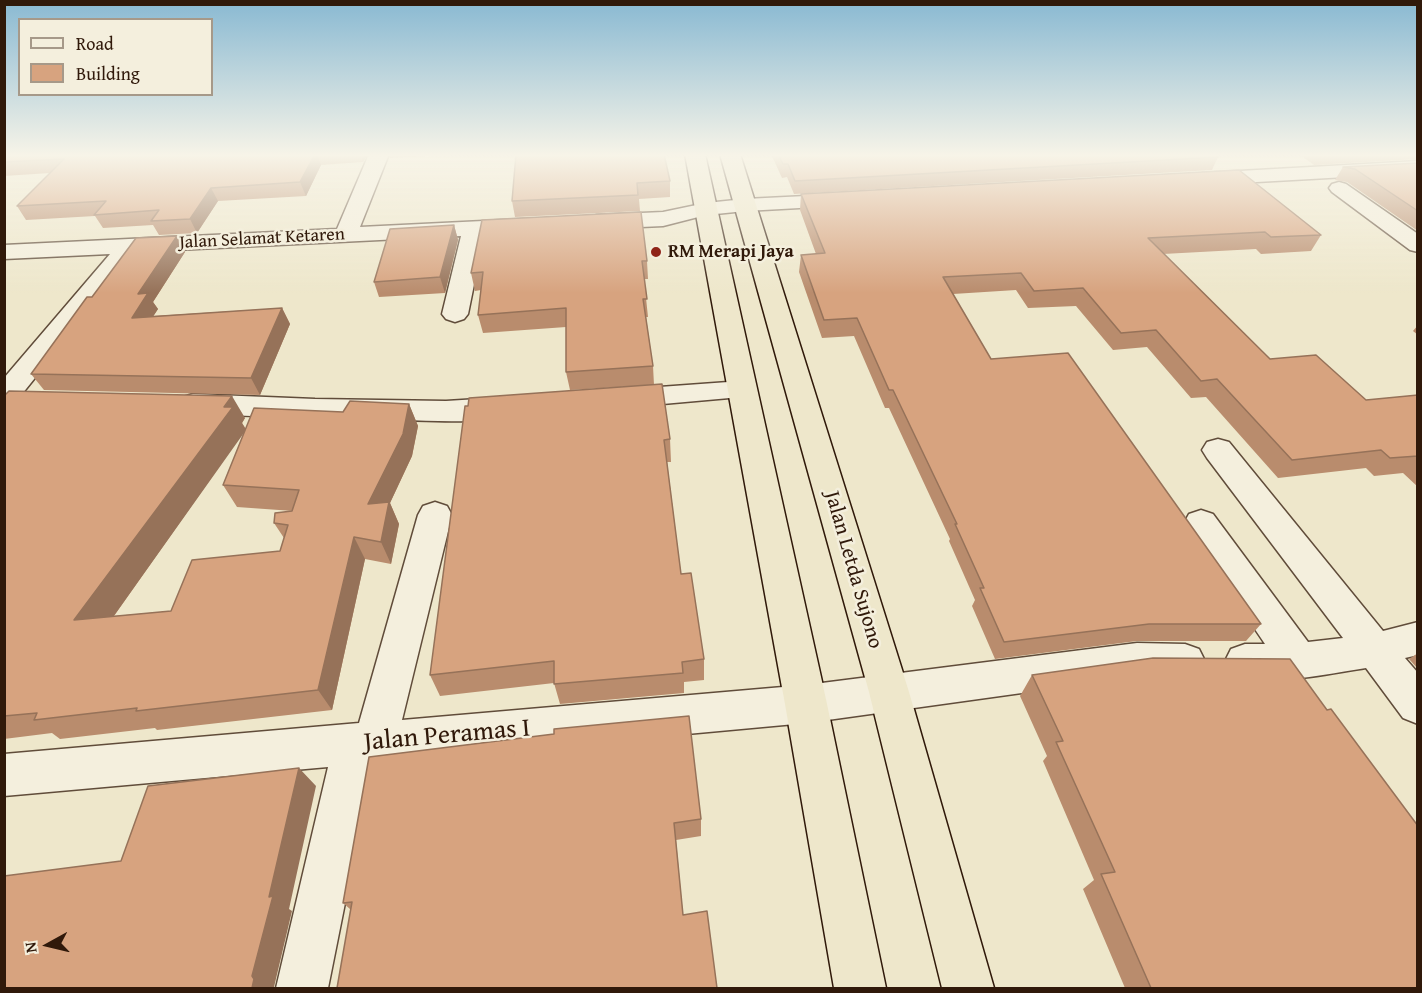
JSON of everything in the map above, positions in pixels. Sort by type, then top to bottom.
[{"type":"highway","points":[[705,200],[806,704],[860,988]]},
{"type":"highway","name":"Jalan Letda Sujono","points":[[744,200],[889,692],[968,988]]},
{"type":"street","points":[[346,235],[360,200]]},
{"type":"street","points":[[1368,200],[1418,245]]},
{"type":"street","points":[[581,223],[863,207]]},
{"type":"street","name":"Jalan Selamat Ketaren","points":[[4,252],[545,225]]},
{"type":"street","points":[[455,314],[474,229]]},
{"type":"street","points":[[4,399],[129,246]]},
{"type":"street","points":[[588,401],[742,390]]},
{"type":"street","points":[[4,399],[40,402]]},
{"type":"street","points":[[171,404],[315,410],[446,411],[541,404]]},
{"type":"street","points":[[1218,450],[1418,705]]},
{"type":"street","points":[[302,988],[365,743],[435,515]]},
{"type":"street","points":[[1201,523],[1299,661]]},
{"type":"street","name":"Jalan Peramas I","points":[[4,775],[806,704],[1137,660],[1299,661],[1374,650],[1418,638]]},
{"type":"building","points":[[23,200],[203,200],[190,219],[151,221],[159,210],[94,215],[106,201],[17,206]]},
{"type":"building","points":[[804,200],[1277,200],[1321,235],[1271,237],[1265,232],[1148,238],[1270,359],[1316,355],[1366,400],[1418,395],[1418,456],[1390,458],[1381,450],[1292,460],[1217,379],[1201,381],[1156,330],[1121,333],[1083,288],[1034,291],[1021,273],[943,277],[991,359],[1068,353],[1261,624],[1149,624],[1004,642],[980,588],[984,588],[955,524],[957,524],[893,390],[889,390],[857,318],[824,320],[801,255],[825,253]]},
{"type":"building","points":[[1402,200],[1418,200],[1418,211]]},
{"type":"building","points":[[641,212],[647,261],[642,261],[647,299],[643,299],[653,366],[566,372],[566,308],[478,315],[483,272],[471,273],[482,220]]},
{"type":"building","points":[[454,225],[440,277],[374,282],[390,229]]},
{"type":"building","points":[[177,236],[138,294],[148,293],[132,318],[282,308],[251,378],[31,374],[87,297],[92,297],[136,238]]},
{"type":"building","points":[[662,384],[670,439],[664,440],[681,574],[691,573],[704,659],[682,662],[683,673],[554,684],[554,661],[430,675],[465,406],[468,406],[469,398]]},
{"type":"building","points":[[9,391],[232,396],[224,407],[233,407],[74,620],[171,611],[192,560],[280,551],[288,525],[274,523],[275,513],[292,511],[299,490],[223,485],[254,408],[343,412],[350,401],[409,404],[403,434],[368,504],[389,502],[381,542],[354,537],[318,690],[34,720],[37,713],[4,716],[4,396]]},
{"type":"building","points":[[1153,658],[1290,659],[1327,710],[1331,709],[1418,826],[1418,988],[1151,988],[1101,874],[1115,872],[1056,742],[1063,741],[1032,675]]},
{"type":"building","points":[[689,716],[701,819],[674,823],[683,915],[707,911],[717,988],[337,988],[352,902],[343,903],[369,757],[554,734],[554,729]]},
{"type":"building","points":[[299,768],[269,897],[273,896],[252,976],[254,979],[252,988],[4,988],[4,876],[121,861],[148,786]]},
{"type":"place","name":"RM Merapi Jaya","points":[[656,252]]}]
